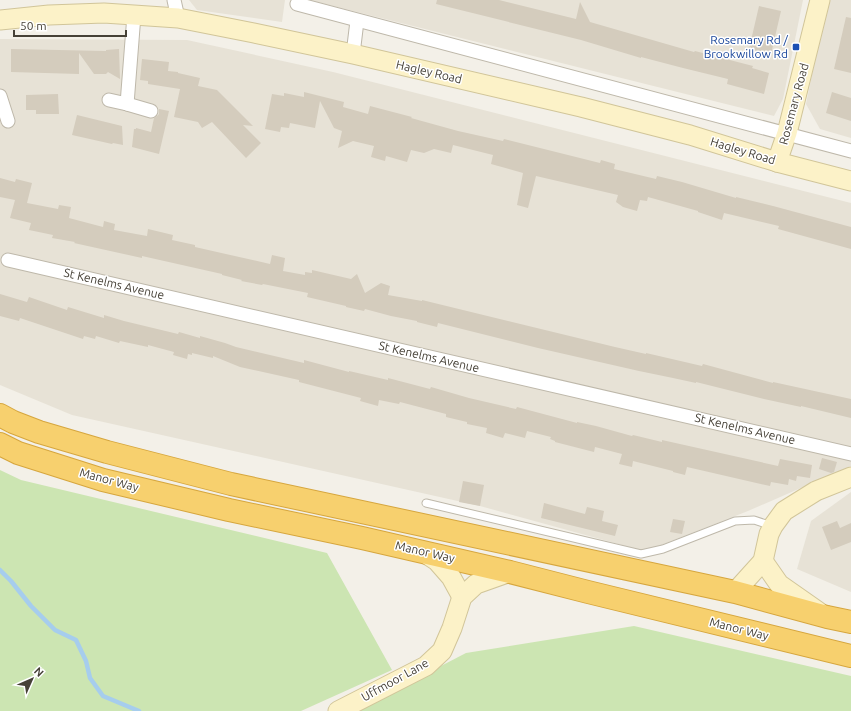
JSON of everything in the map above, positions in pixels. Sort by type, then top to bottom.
[{"type":"highway","name":"Manor Way","points":[[0,415],[12,422],[39,432],[107,452],[230,484],[735,592],[851,622]]},
{"type":"highway","name":"Manor Way","points":[[0,444],[18,453],[103,480],[229,510],[362,538],[510,572],[851,656]]},
{"type":"main road","name":"Rosemary Road","points":[[778,162],[787,134],[820,0]]},
{"type":"main road","name":"Hagley Road","points":[[0,20],[50,15],[104,13],[134,15],[176,9],[353,54],[581,107],[690,135],[778,162],[851,180]]},
{"type":"main road","points":[[735,592],[763,562],[768,534],[784,511],[816,491],[851,477]]},
{"type":"main road","points":[[423,552],[437,561],[450,577],[462,598]]},
{"type":"main road","points":[[763,562],[779,584],[827,617]]},
{"type":"main road","name":"Uffmoor Lane","points":[[338,711],[426,666],[442,651],[452,628],[462,598],[476,584],[510,572]]},
{"type":"street","points":[[297,4],[851,151]]},
{"type":"street","points":[[127,104],[134,15]]},
{"type":"street","points":[[353,54],[357,21]]},
{"type":"street","points":[[0,96],[8,121]]},
{"type":"street","points":[[110,100],[151,111]]},
{"type":"street","name":"St Kenelms Avenue","points":[[8,260],[851,454]]},
{"type":"lane","points":[[426,503],[641,554],[663,549],[735,521],[754,520],[773,526]]},
{"type":"shaded area","points":[[189,0],[285,0],[282,22],[197,10]]},
{"type":"shaded area","points":[[309,0],[803,0],[783,99],[774,116]]},
{"type":"shaded area","points":[[827,0],[851,0],[851,138],[820,129],[806,104]]},
{"type":"shaded area","points":[[0,39],[187,40],[333,72],[851,203],[851,466],[748,511],[656,547],[640,550],[480,506],[72,415],[0,385]]},
{"type":"shaded area","points":[[851,492],[851,592],[797,569],[811,521]]},
{"type":"green space","points":[[0,470],[21,480],[327,553],[392,670],[301,711],[0,711]]},
{"type":"green space","points":[[634,626],[851,676],[851,711],[354,711],[466,653]]},
{"type":"building","points":[[437,0],[499,0],[576,19],[580,2],[590,22],[694,52],[695,51],[753,66],[752,68],[769,73],[764,94],[727,84],[728,79],[641,58],[581,40],[436,4]]},
{"type":"building","points":[[759,6],[781,11],[771,54],[749,49]]},
{"type":"building","points":[[846,17],[851,18],[851,73],[834,69]]},
{"type":"building","points":[[11,49],[106,51],[119,49],[120,79],[108,72],[106,74],[94,74],[79,53],[79,74],[11,72]]},
{"type":"building","points":[[142,59],[169,62],[168,71],[200,78],[198,86],[217,90],[253,126],[243,125],[261,143],[246,158],[212,122],[202,128],[198,122],[174,117],[180,89],[148,84],[148,81],[140,80]]},
{"type":"building","points":[[304,92],[344,102],[343,107],[368,114],[370,106],[458,131],[503,141],[504,139],[600,163],[601,160],[615,164],[614,169],[656,179],[657,176],[682,182],[736,198],[773,206],[851,227],[851,249],[778,229],[779,226],[724,213],[722,220],[698,211],[648,197],[647,201],[640,200],[637,211],[623,207],[616,202],[618,195],[536,176],[528,208],[517,205],[523,173],[491,164],[493,155],[453,145],[451,153],[434,149],[424,153],[411,150],[407,162],[386,156],[385,161],[371,157],[374,146],[353,141],[338,148],[342,131],[334,128],[320,101],[315,128],[290,123],[289,128],[281,127],[280,132],[265,129],[272,94],[284,96],[284,93],[304,97]]},
{"type":"building","points":[[832,92],[851,98],[851,121],[826,113]]},
{"type":"building","points":[[58,94],[59,114],[36,114],[36,110],[26,110],[26,95]]},
{"type":"building","points":[[159,109],[169,111],[159,154],[132,147],[134,129],[136,128],[151,132],[154,118],[159,114]]},
{"type":"building","points":[[77,115],[122,126],[123,145],[72,135]]},
{"type":"building","points":[[0,178],[15,182],[16,179],[32,183],[27,203],[58,209],[59,205],[71,207],[69,218],[103,227],[104,221],[115,224],[114,230],[147,236],[148,229],[173,235],[172,240],[195,245],[195,247],[270,264],[272,255],[285,258],[283,271],[305,275],[305,272],[312,273],[312,270],[351,279],[357,274],[365,293],[381,283],[390,286],[388,295],[422,300],[615,347],[702,366],[703,364],[773,383],[851,399],[851,418],[696,382],[639,371],[538,348],[438,323],[437,327],[365,309],[364,311],[346,307],[307,297],[308,293],[241,281],[242,280],[222,274],[52,238],[53,235],[29,230],[31,223],[10,218],[15,200],[0,197]]},
{"type":"building","points":[[0,294],[27,302],[29,297],[67,310],[68,307],[104,318],[104,315],[178,334],[179,332],[200,338],[200,336],[236,347],[304,363],[304,360],[349,372],[388,380],[388,378],[430,389],[431,387],[469,398],[516,409],[517,407],[632,436],[662,442],[662,440],[778,466],[780,459],[812,465],[810,478],[797,476],[796,481],[789,479],[788,485],[771,482],[770,486],[687,467],[685,475],[633,461],[632,467],[619,464],[622,454],[595,447],[594,452],[555,442],[550,439],[551,437],[527,431],[525,438],[505,433],[503,438],[486,433],[487,428],[467,424],[467,422],[446,417],[446,414],[400,402],[399,404],[379,400],[378,406],[360,401],[361,398],[299,382],[299,380],[240,367],[213,356],[213,358],[192,353],[192,355],[188,354],[187,359],[173,355],[174,352],[148,345],[148,347],[120,341],[119,343],[96,336],[95,339],[84,336],[83,339],[20,318],[19,321],[0,316]]},
{"type":"building","points":[[822,458],[837,462],[834,472],[831,473],[819,469]]},
{"type":"building","points":[[463,481],[484,485],[480,506],[459,502]]},
{"type":"building","points":[[544,503],[585,514],[587,507],[604,511],[602,521],[618,525],[615,536],[541,518]]},
{"type":"building","points":[[673,519],[685,521],[682,534],[670,532]]},
{"type":"building","points":[[837,521],[840,528],[851,523],[851,542],[831,550],[822,527]]},
{"type":"waterway","points":[[0,570],[31,606],[55,630],[76,640],[86,661],[90,678],[103,696],[139,711]]},
{"type":"place","name":"Rosemary Rd / Brookwillow Rd","points":[[796,47]]}]
